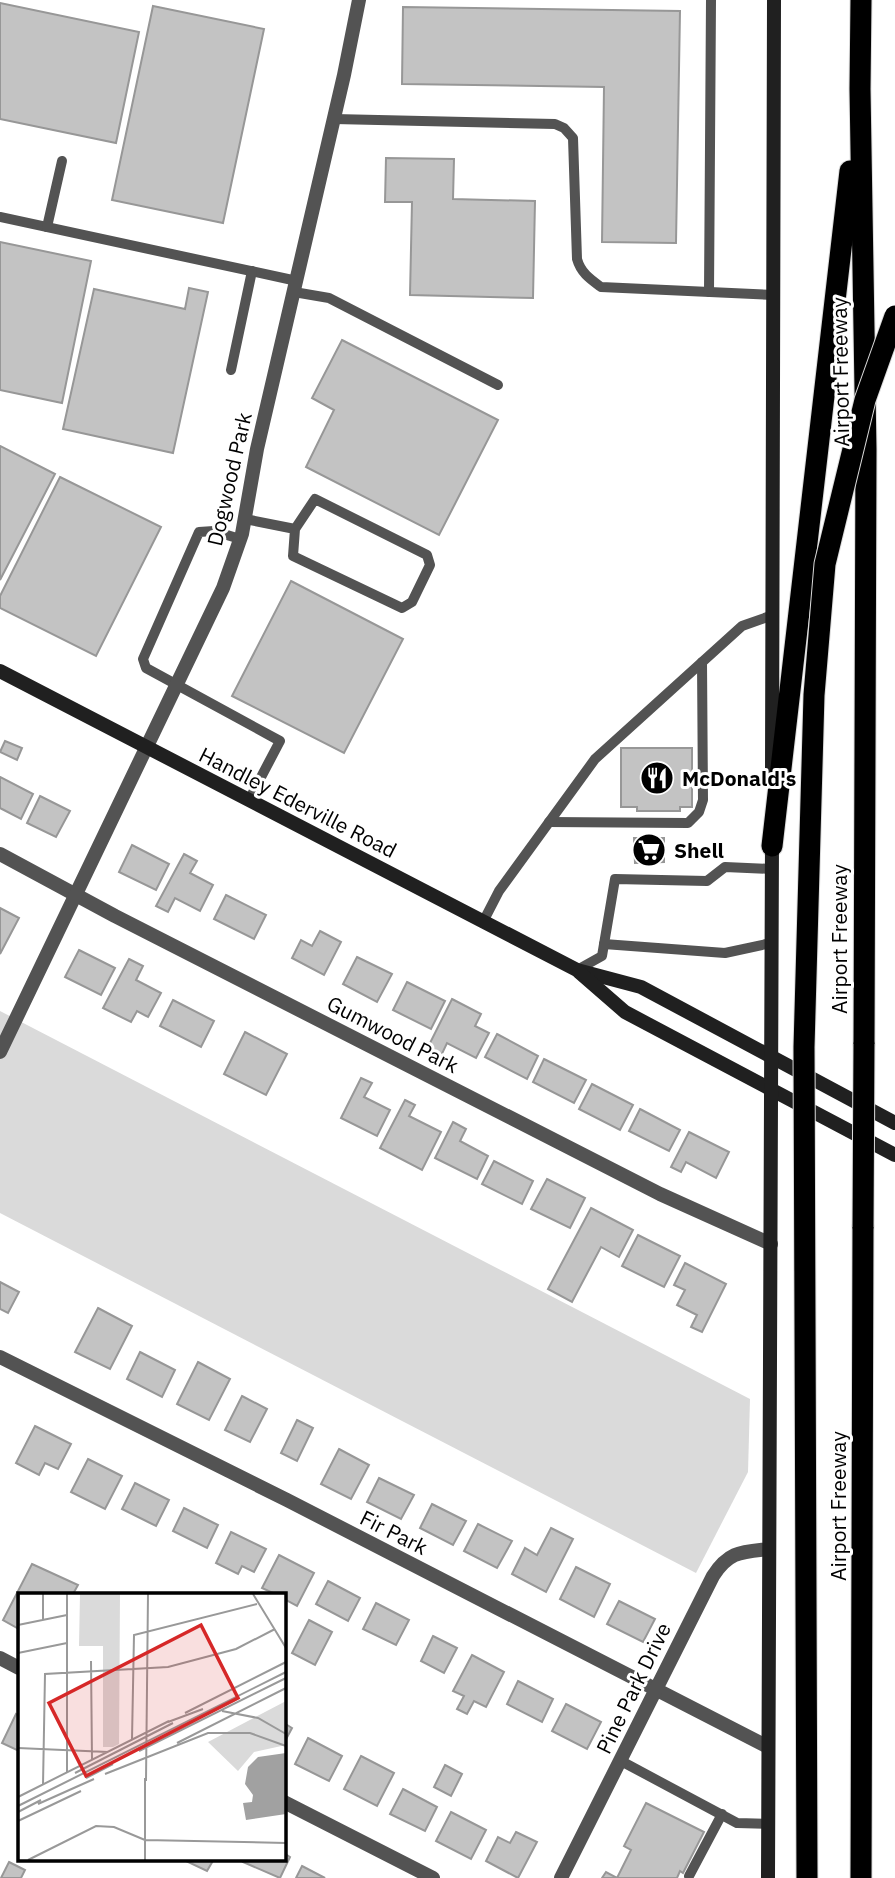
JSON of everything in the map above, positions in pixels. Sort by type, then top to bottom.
[{"type":"highway","name":"Airport Freeway","points":[[861,0],[866,449],[861,1878]]},
{"type":"highway","points":[[772,846],[860,89]]},
{"type":"highway","points":[[807,1878],[804,1047],[814,695],[825,564],[865,400],[895,316]]},
{"type":"main road","points":[[768,1878],[774,0]]},
{"type":"main road","name":"Handley Ederville Road","points":[[0,671],[577,970],[641,987],[895,1123]]},
{"type":"main road","name":"Handley Ederville Road","points":[[577,970],[625,1012],[895,1155]]},
{"type":"street","name":"Dogwood Park","points":[[0,1052],[223,588],[240,539],[257,449],[359,0]]},
{"type":"street","name":"Gumwood Park","points":[[0,854],[660,1194],[771,1244]]},
{"type":"street","name":"Fir Park","points":[[0,1357],[287,1500],[768,1747]]},
{"type":"street","name":"Pine Park Drive","points":[[561,1878],[721,1564],[738,1552],[769,1549]]},
{"type":"street","points":[[0,1658],[18,1667]]},
{"type":"street","points":[[285,1803],[433,1878]]},
{"type":"lane","points":[[709,292],[711,0]]},
{"type":"lane","points":[[334,119],[555,124],[573,138],[577,259],[580,270],[601,287],[774,295]]},
{"type":"lane","points":[[47,227],[62,161]]},
{"type":"lane","points":[[0,217],[252,271],[329,298],[498,385]]},
{"type":"lane","points":[[231,370],[252,271]]},
{"type":"lane","points":[[315,499],[427,555],[430,565],[412,602],[402,608],[293,556],[295,529],[315,499]]},
{"type":"lane","points":[[244,519],[295,529]]},
{"type":"lane","points":[[240,539],[214,531],[199,532],[143,659],[146,668],[280,741],[248,800]]},
{"type":"lane","points":[[483,922],[499,891],[594,759],[741,626],[773,615]]},
{"type":"lane","points":[[549,822],[688,823],[699,812],[703,800],[702,662]]},
{"type":"lane","points":[[577,970],[602,956],[615,879],[707,881],[724,867],[772,869]]},
{"type":"lane","points":[[604,944],[724,953],[771,943]]},
{"type":"lane","points":[[621,1761],[737,1823],[768,1824]]},
{"type":"lane","points":[[690,1876],[722,1814]]},
{"type":"shaded area","points":[[0,1011],[750,1399],[748,1472],[696,1573],[0,1213]]},
{"type":"building","points":[[0,3],[139,32],[116,143],[0,119]]},
{"type":"building","points":[[153,6],[264,29],[223,223],[112,200]]},
{"type":"building","points":[[403,7],[680,11],[676,243],[602,242],[604,87],[402,84]]},
{"type":"building","points":[[386,158],[454,159],[453,199],[535,201],[533,298],[410,295],[412,202],[385,202]]},
{"type":"building","points":[[0,242],[91,261],[62,403],[0,390]]},
{"type":"building","points":[[189,288],[208,292],[173,453],[63,429],[94,289],[185,309]]},
{"type":"building","points":[[342,340],[498,420],[439,535],[306,467],[334,410],[312,398]]},
{"type":"building","points":[[0,446],[55,474],[0,580]]},
{"type":"building","points":[[60,477],[161,527],[96,656],[0,608],[0,596]]},
{"type":"building","points":[[291,581],[403,639],[344,753],[232,696]]},
{"type":"building","points":[[5,741],[22,748],[17,760],[0,752]]},
{"type":"building","name":"McDonald's","points":[[621,748],[692,748],[692,807],[680,807],[680,811],[637,811],[637,807],[621,807]]},
{"type":"building","points":[[0,777],[33,794],[21,819],[0,808]]},
{"type":"building","points":[[40,796],[70,811],[56,837],[27,823]]},
{"type":"building","name":"Shell","points":[[634,838],[664,838],[664,862],[635,863]]},
{"type":"building","points":[[132,845],[169,864],[156,890],[119,872]]},
{"type":"building","points":[[184,854],[197,861],[190,873],[213,885],[200,911],[175,898],[168,912],[156,906]]},
{"type":"building","points":[[226,895],[266,915],[254,939],[214,919]]},
{"type":"building","points":[[0,908],[19,918],[0,954]]},
{"type":"building","points":[[320,931],[341,942],[324,975],[292,958],[301,940],[312,946]]},
{"type":"building","points":[[79,950],[115,968],[101,995],[65,977]]},
{"type":"building","points":[[357,957],[392,974],[377,1002],[343,984]]},
{"type":"building","points":[[129,959],[143,966],[136,980],[161,993],[148,1017],[137,1011],[131,1022],[103,1008]]},
{"type":"building","points":[[407,982],[445,1001],[431,1029],[393,1010]]},
{"type":"building","points":[[452,999],[481,1014],[475,1026],[489,1033],[476,1058],[447,1043],[440,1058],[426,1051]]},
{"type":"building","points":[[173,1000],[214,1021],[201,1047],[160,1026]]},
{"type":"building","points":[[245,1032],[287,1054],[266,1095],[224,1074]]},
{"type":"building","points":[[497,1034],[538,1056],[527,1079],[485,1057]]},
{"type":"building","points":[[544,1059],[586,1080],[574,1103],[533,1082]]},
{"type":"building","points":[[361,1078],[372,1083],[364,1097],[390,1110],[377,1136],[341,1118]]},
{"type":"building","points":[[592,1084],[633,1105],[620,1130],[579,1109]]},
{"type":"building","points":[[405,1100],[415,1105],[409,1116],[441,1132],[422,1170],[380,1148]]},
{"type":"building","points":[[640,1109],[680,1130],[669,1151],[629,1131]]},
{"type":"building","points":[[453,1122],[466,1129],[460,1141],[488,1156],[477,1179],[435,1158]]},
{"type":"building","points":[[689,1132],[729,1152],[716,1178],[686,1162],[681,1172],[671,1167]]},
{"type":"building","points":[[494,1161],[533,1181],[522,1204],[482,1184]]},
{"type":"building","points":[[547,1179],[585,1198],[570,1228],[531,1209]]},
{"type":"building","points":[[591,1208],[633,1230],[619,1257],[601,1247],[572,1302],[548,1289]]},
{"type":"building","points":[[638,1235],[680,1256],[664,1287],[622,1266]]},
{"type":"building","points":[[685,1263],[726,1284],[702,1332],[691,1327],[697,1315],[677,1305],[685,1290],[674,1285]]},
{"type":"building","points":[[0,1282],[19,1292],[8,1313],[0,1309]]},
{"type":"building","points":[[98,1308],[132,1326],[110,1369],[75,1352]]},
{"type":"building","points":[[140,1352],[175,1370],[162,1397],[127,1379]]},
{"type":"building","points":[[198,1362],[230,1379],[209,1420],[177,1404]]},
{"type":"building","points":[[242,1396],[267,1409],[250,1442],[225,1430]]},
{"type":"building","points":[[297,1420],[313,1428],[297,1461],[281,1453]]},
{"type":"building","points":[[35,1426],[71,1444],[58,1469],[45,1463],[39,1475],[16,1463]]},
{"type":"building","points":[[339,1449],[369,1465],[351,1499],[321,1484]]},
{"type":"building","points":[[88,1459],[122,1476],[105,1509],[71,1492]]},
{"type":"building","points":[[379,1478],[414,1495],[401,1519],[367,1502]]},
{"type":"building","points":[[135,1483],[169,1500],[156,1526],[122,1509]]},
{"type":"building","points":[[432,1504],[466,1521],[453,1545],[420,1528]]},
{"type":"building","points":[[184,1508],[218,1525],[207,1548],[173,1531]]},
{"type":"building","points":[[478,1524],[512,1541],[497,1568],[464,1551]]},
{"type":"building","points":[[551,1528],[573,1539],[546,1592],[512,1574],[525,1548],[537,1555]]},
{"type":"building","points":[[231,1532],[266,1549],[254,1572],[242,1566],[238,1574],[216,1563]]},
{"type":"building","points":[[279,1555],[314,1573],[297,1606],[285,1600],[285,1593],[273,1593],[262,1588]]},
{"type":"building","points":[[32,1564],[78,1585],[74,1593],[18,1593],[18,1628],[3,1620]]},
{"type":"building","points":[[576,1567],[610,1584],[594,1617],[560,1599]]},
{"type":"building","points":[[328,1581],[360,1598],[348,1621],[316,1604]]},
{"type":"building","points":[[619,1601],[655,1619],[643,1642],[607,1624]]},
{"type":"building","points":[[376,1603],[409,1620],[396,1645],[363,1629]]},
{"type":"building","points":[[309,1620],[332,1632],[315,1665],[292,1653]]},
{"type":"building","points":[[433,1636],[457,1648],[444,1673],[421,1661]]},
{"type":"building","points":[[472,1655],[504,1672],[486,1707],[474,1701],[467,1714],[457,1709],[464,1696],[453,1691]]},
{"type":"building","points":[[518,1681],[553,1699],[542,1722],[507,1704]]},
{"type":"building","points":[[566,1704],[601,1722],[587,1749],[552,1731]]},
{"type":"building","points":[[16,1714],[18,1751],[2,1743]]},
{"type":"building","points":[[285,1724],[292,1728],[285,1741]]},
{"type":"building","points":[[308,1738],[342,1756],[329,1781],[295,1764]]},
{"type":"building","points":[[361,1756],[394,1773],[377,1806],[344,1789]]},
{"type":"building","points":[[445,1765],[462,1774],[451,1796],[434,1787]]},
{"type":"building","points":[[403,1789],[437,1807],[425,1831],[390,1814]]},
{"type":"building","points":[[646,1803],[704,1832],[683,1873],[680,1871],[677,1878],[617,1878],[631,1850],[624,1846]]},
{"type":"building","points":[[451,1812],[486,1830],[471,1859],[436,1841]]},
{"type":"building","points":[[516,1832],[537,1842],[518,1878],[486,1861],[498,1837],[510,1843]]},
{"type":"building","points":[[285,1854],[290,1857],[280,1878],[243,1862],[285,1860]]},
{"type":"building","points":[[186,1860],[213,1860],[207,1871]]},
{"type":"building","points":[[9,1862],[25,1870],[21,1878],[1,1878]]},
{"type":"building","points":[[302,1866],[325,1878],[296,1878]]},
{"type":"building","points":[[606,1872],[617,1878],[602,1878]]},
{"type":"place","name":"McDonald's","points":[[657,778]]},
{"type":"place","name":"Shell","points":[[649,850]]}]
